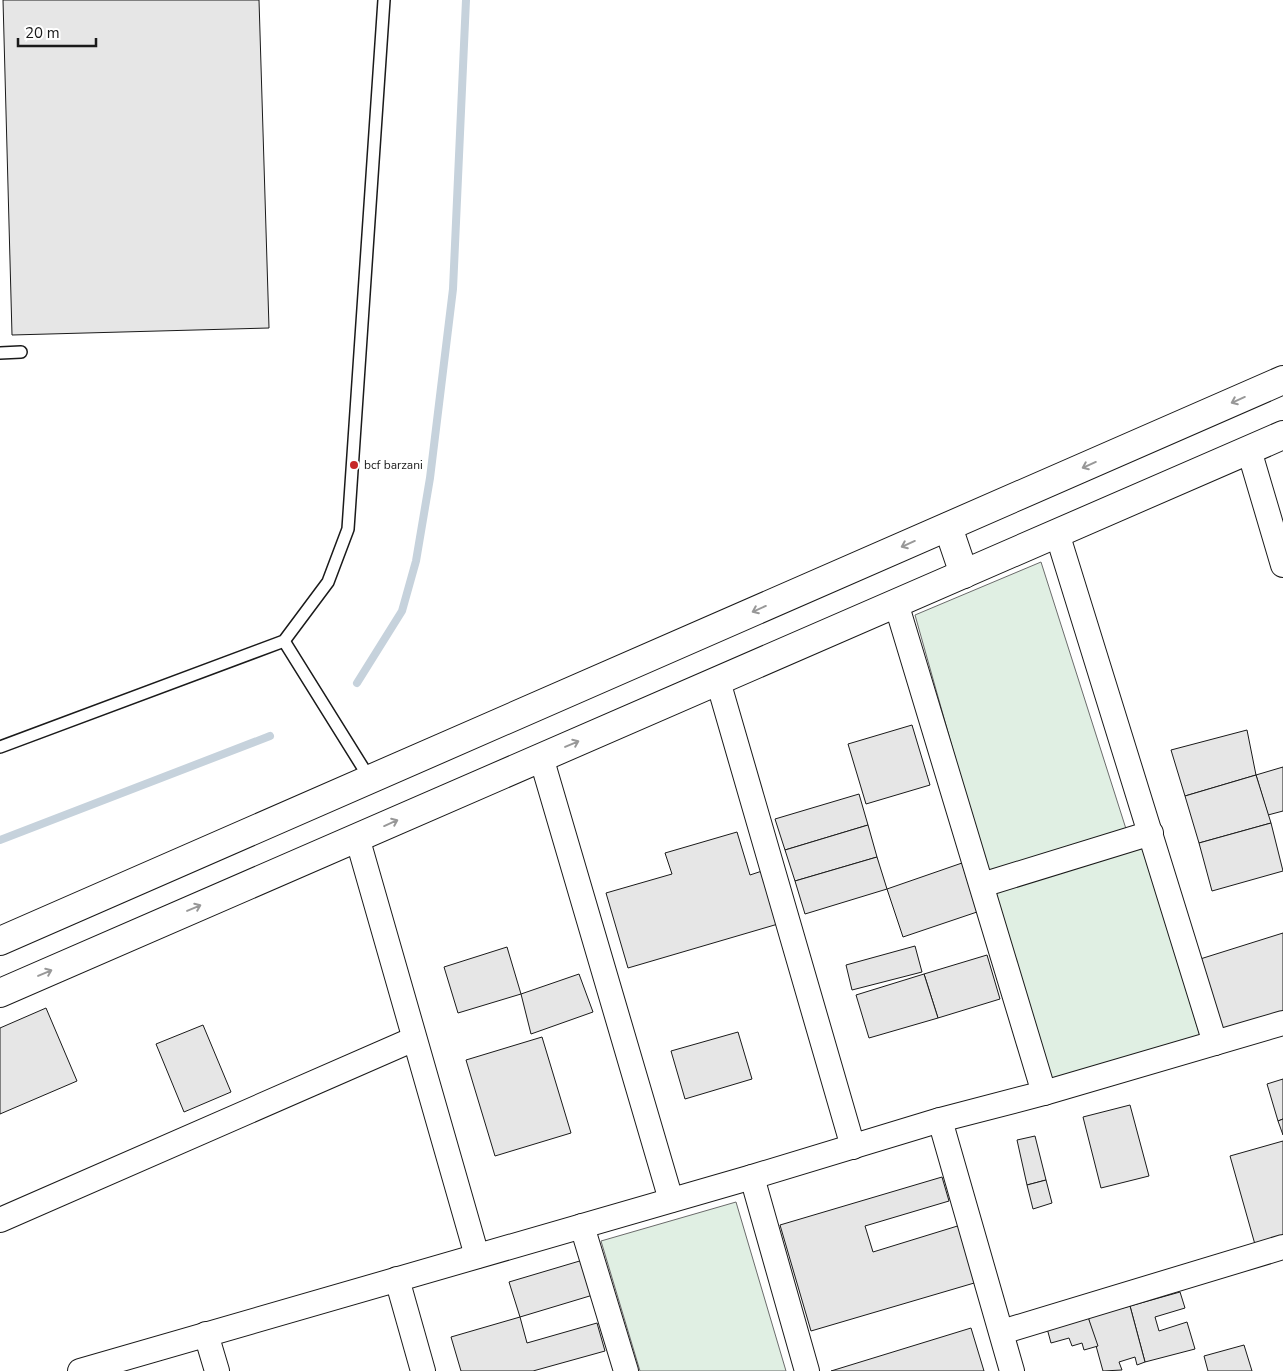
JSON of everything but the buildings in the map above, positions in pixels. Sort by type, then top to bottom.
[{"type":"street","points":[[0,941],[1283,380]]},
{"type":"street","points":[[0,992],[1283,435]]},
{"type":"street","points":[[1249,450],[1283,565]]},
{"type":"street","points":[[948,527],[964,574]]},
{"type":"street","points":[[1057,533],[1215,1043]]},
{"type":"street","points":[[896,603],[1044,1093]]},
{"type":"street","points":[[718,681],[853,1147]]},
{"type":"street","points":[[541,757],[671,1200]]},
{"type":"street","points":[[982,885],[1151,833]]},
{"type":"street","points":[[357,838],[477,1256]]},
{"type":"street","points":[[80,1371],[752,1177],[940,1120],[1044,1093],[1283,1023]]},
{"type":"street","points":[[0,1220],[414,1039]]},
{"type":"street","points":[[940,1120],[1012,1371]]},
{"type":"street","points":[[752,1177],[807,1371]]},
{"type":"street","points":[[582,1226],[626,1371]]},
{"type":"street","points":[[1002,1332],[1283,1248]]},
{"type":"street","points":[[397,1280],[424,1371]]},
{"type":"street","points":[[206,1334],[216,1371]]},
{"type":"lane","points":[[0,746],[284,641],[328,582],[348,529],[384,0]]},
{"type":"lane","points":[[0,353],[21,352]]},
{"type":"lane","points":[[284,641],[370,779]]},
{"type":"green space","points":[[1041,562],[1127,832],[989,878],[915,615]]},
{"type":"green space","points":[[1144,846],[1200,1036],[1048,1081],[992,891]]},
{"type":"green space","points":[[736,1202],[786,1371],[640,1371],[601,1241]]},
{"type":"waterway","points":[[357,683],[402,611],[416,561],[430,478],[453,289],[466,0]]},
{"type":"waterway","points":[[0,840],[270,736]]},
{"type":"place","name":"bcf barzani","points":[[354,465]]}]
